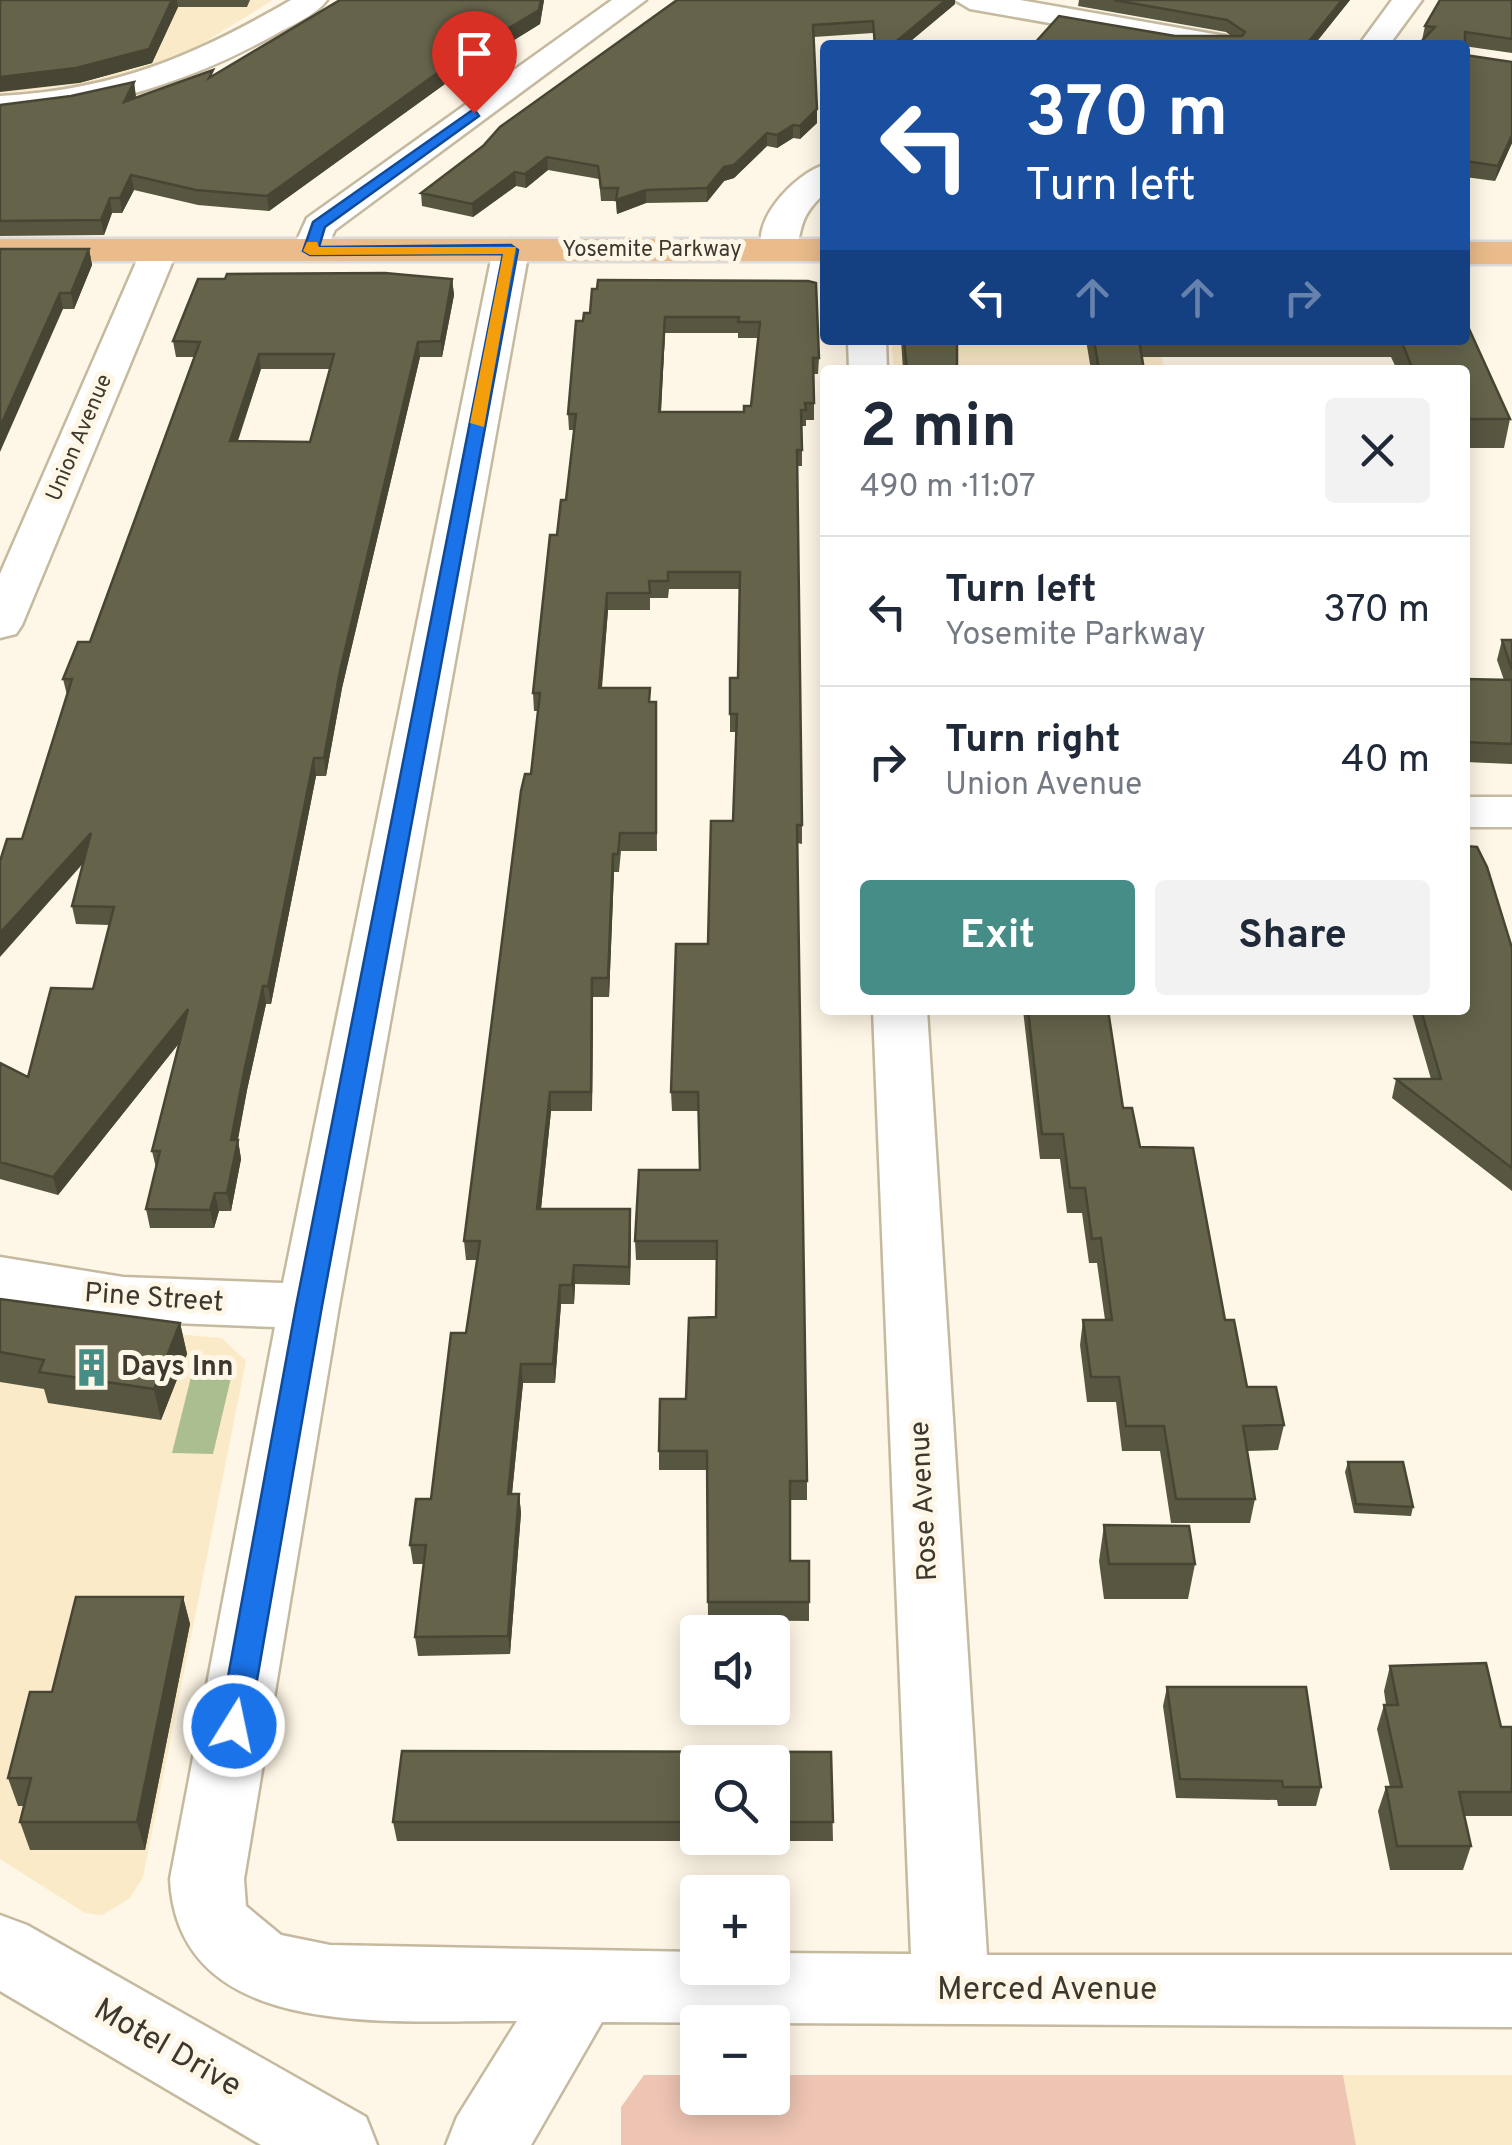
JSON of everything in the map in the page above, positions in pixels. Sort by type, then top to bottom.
[{"type":"main road","name":"Yosemite Parkway","points":[[0,250],[820,250]]},
{"type":"main road","points":[[1470,253],[1512,253]]},
{"type":"street","points":[[0,106],[67,100],[166,78],[229,50],[312,0]]},
{"type":"street","points":[[310,251],[318,225],[630,0]]},
{"type":"street","points":[[970,0],[1197,40]]},
{"type":"street","points":[[1377,40],[1407,0]]},
{"type":"street","points":[[984,32],[1012,7]]},
{"type":"street","points":[[778,250],[776,228],[820,180]]},
{"type":"street","name":"Union Avenue","points":[[0,626],[159,250]]},
{"type":"street","points":[[309,1306],[511,250]]},
{"type":"street","points":[[1470,812],[1512,812]]},
{"type":"street","name":"Rose Avenue","points":[[900,1015],[951,1991]]},
{"type":"street","name":"Pine Street","points":[[0,1278],[123,1299],[309,1306]]},
{"type":"street","name":"Merced Avenue","points":[[309,1306],[207,1878],[209,1912],[228,1943],[266,1966],[315,1981],[951,1991],[1512,1991]]},
{"type":"street","name":"Motel Drive","points":[[0,1950],[337,2145]]},
{"type":"street","points":[[486,2145],[581,1986]]},
{"type":"shaded area","points":[[0,0],[273,0],[192,50],[152,67],[88,83],[0,94]]},
{"type":"shaded area","points":[[892,345],[1157,345],[1164,365],[894,365]]},
{"type":"shaded area","points":[[0,1319],[222,1338],[246,1361],[143,1877],[129,1899],[102,1915],[85,1913],[0,1859]]},
{"type":"shaded area","points":[[191,1377],[231,1378],[213,1454],[172,1453]]},
{"type":"shaded area","points":[[644,2075],[680,2075],[680,2115],[790,2115],[790,2075],[1343,2075],[1356,2145],[621,2145],[621,2107]]},
{"type":"shaded area","points":[[1343,2075],[1512,2075],[1512,2145],[1356,2145]]},
{"type":"building","points":[[0,0],[172,0],[149,49],[76,68],[0,77]]},
{"type":"building","points":[[340,0],[541,0],[539,10],[454,61],[267,196],[196,190],[131,175],[120,198],[110,198],[101,220],[0,221],[0,105],[71,96],[134,82],[124,102],[213,70],[209,78]]},
{"type":"building","points":[[677,0],[946,0],[898,40],[875,40],[873,21],[813,25],[817,109],[800,126],[793,125],[777,135],[767,133],[734,165],[724,167],[707,188],[646,190],[616,200],[618,188],[601,188],[598,166],[547,157],[525,174],[515,172],[472,204],[421,193],[483,146],[500,127]]},
{"type":"building","points":[[1114,0],[1342,0],[1310,40],[1037,40],[1059,16],[1175,36],[1242,36],[1245,32],[1227,20]]},
{"type":"building","points":[[1440,0],[1512,0],[1512,39],[1465,32],[1465,40],[1423,40],[1435,27],[1425,26]]},
{"type":"building","points":[[1470,56],[1512,62],[1512,135],[1498,166],[1470,162]]},
{"type":"building","points":[[0,249],[89,249],[71,293],[60,293],[0,427]]},
{"type":"building","points":[[385,273],[452,279],[441,341],[418,342],[340,671],[324,758],[314,758],[268,986],[263,986],[244,1072],[231,1140],[238,1140],[227,1193],[215,1193],[210,1210],[146,1209],[160,1151],[152,1151],[188,1009],[53,1177],[0,1162],[0,1063],[28,1077],[51,988],[93,989],[114,907],[72,906],[91,833],[0,933],[0,861],[7,839],[22,839],[72,679],[63,679],[78,642],[90,642],[200,342],[173,341],[198,279],[225,279],[227,274]],"holes":[[[259,354],[334,354],[310,442],[230,441]]]},
{"type":"building","points":[[598,280],[816,283],[819,358],[813,358],[814,403],[805,403],[806,410],[801,410],[802,450],[797,450],[802,825],[797,825],[807,1481],[790,1481],[790,1561],[809,1561],[809,1602],[708,1602],[707,1451],[659,1451],[660,1399],[686,1399],[689,1318],[716,1317],[717,1241],[635,1241],[639,1170],[700,1170],[698,1092],[671,1092],[676,944],[708,944],[711,821],[733,821],[737,714],[730,714],[730,678],[738,678],[740,572],[668,572],[668,581],[649,581],[650,593],[607,593],[599,688],[650,688],[649,702],[656,702],[656,833],[620,833],[618,854],[613,854],[608,978],[592,978],[591,1092],[550,1092],[537,1209],[630,1209],[629,1267],[574,1265],[572,1285],[560,1285],[553,1364],[521,1364],[508,1494],[519,1494],[508,1636],[415,1637],[426,1545],[410,1545],[416,1499],[431,1499],[451,1333],[466,1333],[480,1241],[464,1241],[521,791],[525,774],[531,774],[540,693],[533,693],[550,535],[557,535],[561,500],[566,500],[576,414],[568,414],[576,321],[583,321],[584,313],[590,313],[592,289],[597,289]],"holes":[[[665,317],[739,317],[738,322],[760,322],[751,406],[744,406],[744,412],[659,412]]]},
{"type":"building","points":[[1470,331],[1510,419],[1470,419],[1470,365],[1411,365],[1403,345],[1470,345]]},
{"type":"building","points":[[904,345],[957,345],[957,365],[906,365]]},
{"type":"building","points":[[1095,345],[1140,345],[1143,365],[1098,365]]},
{"type":"building","points":[[1502,640],[1512,640],[1512,670]]},
{"type":"building","points":[[1470,679],[1512,680],[1512,744],[1470,742]]},
{"type":"building","points":[[1470,846],[1477,847],[1512,948],[1512,1168],[1396,1079],[1441,1079],[1422,1015],[1470,1015]]},
{"type":"building","points":[[1029,1015],[1109,1015],[1123,1108],[1132,1108],[1140,1147],[1193,1148],[1225,1320],[1234,1320],[1247,1387],[1276,1387],[1284,1425],[1243,1426],[1255,1499],[1176,1499],[1164,1426],[1126,1426],[1119,1377],[1091,1377],[1083,1320],[1112,1320],[1101,1238],[1092,1239],[1085,1188],[1070,1188],[1063,1134],[1042,1134]]},
{"type":"building","points":[[0,1299],[180,1323],[154,1389],[39,1372],[44,1360],[0,1352]]},
{"type":"building","points":[[1348,1462],[1403,1462],[1413,1507],[1356,1504]]},
{"type":"building","points":[[1104,1525],[1189,1526],[1195,1564],[1109,1564]]},
{"type":"building","points":[[76,1597],[183,1597],[137,1822],[20,1822],[31,1778],[8,1778],[30,1692],[52,1692]]},
{"type":"building","points":[[1486,1663],[1501,1727],[1512,1727],[1512,1792],[1459,1792],[1471,1846],[1397,1846],[1386,1787],[1402,1787],[1384,1705],[1398,1705],[1390,1666]]},
{"type":"building","points":[[1167,1687],[1306,1687],[1321,1787],[1283,1787],[1282,1781],[1180,1779]]},
{"type":"building","points":[[402,1751],[680,1752],[680,1822],[393,1822]]},
{"type":"building","points":[[790,1752],[831,1752],[833,1822],[790,1822]]},
{"type":"slow traffic","points":[[312,245],[310,251],[511,250],[478,423]]},
{"type":"place","name":"Days Inn","points":[[91,1368]]},
{"type":"route","points":[[234,1726],[309,1306],[511,250],[310,251],[318,225],[474,113]]}]
